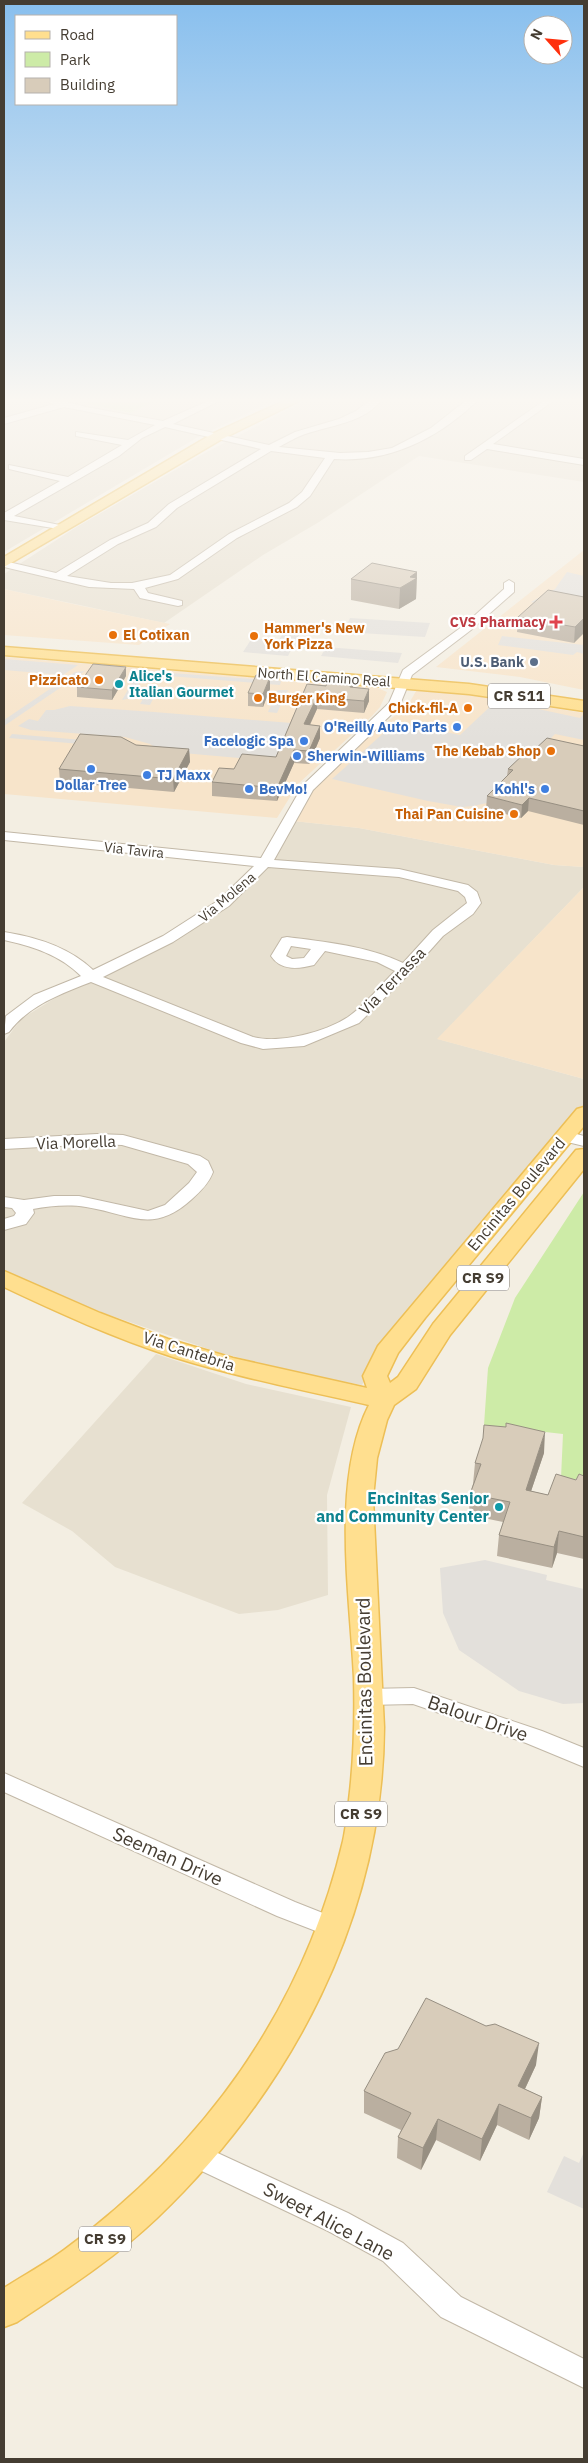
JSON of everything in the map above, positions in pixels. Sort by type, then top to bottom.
[{"type":"main road","points":[[4,563],[88,512]]},
{"type":"main road","name":"North El Camino Real","points":[[4,641],[264,662],[405,678],[584,706]]},
{"type":"main road","name":"North El Camino Real","points":[[4,651],[161,665],[495,682],[584,695]]},
{"type":"main road","points":[[161,665],[178,660],[245,664],[264,662]]},
{"type":"main road","points":[[453,687],[473,687],[543,696],[562,692]]},
{"type":"main road","name":"Encinitas Boulevard","points":[[383,1400],[375,1376],[388,1351],[416,1313],[574,1138],[584,1113]]},
{"type":"main road","name":"Encinitas Boulevard","points":[[4,2309],[77,2261],[138,2212],[196,2154],[226,2121],[276,2049],[319,1964],[334,1928],[356,1858],[369,1754],[359,1494],[368,1443],[383,1400],[406,1383],[442,1329],[584,1155]]},
{"type":"main road","name":"Via Cantebria","points":[[4,1278],[83,1315],[181,1351],[260,1373],[383,1400]]},
{"type":"street","points":[[59,576],[114,542],[152,525],[166,512]]},
{"type":"street","points":[[4,563],[112,586],[139,586],[174,577],[233,536],[280,512]]},
{"type":"street","points":[[4,517],[61,528]]},
{"type":"street","name":"North El Camino Real","points":[[405,678],[467,628],[510,590],[509,583]]},
{"type":"street","points":[[139,586],[140,592],[144,596],[178,603]]},
{"type":"street","name":"Via Molena","points":[[6,1022],[39,998],[91,977],[168,939],[202,919],[224,903],[265,863],[308,788],[395,704],[405,678]]},
{"type":"street","name":"Via Tavira","points":[[4,836],[265,863]]},
{"type":"street","name":"Via Terrassa","points":[[4,936],[54,950],[81,966],[91,977],[262,1044],[304,1041],[354,1020],[406,970],[438,933],[468,911],[474,903],[472,895],[463,888],[399,873],[265,863]]},
{"type":"street","points":[[321,946],[381,958],[406,970]]},
{"type":"street","name":"Via Morella","points":[[4,1144],[97,1138],[123,1140],[194,1160],[202,1165],[206,1172],[202,1179],[173,1208],[156,1216],[139,1217],[87,1202],[55,1200],[22,1206],[4,1202]]},
{"type":"street","points":[[4,1226],[15,1223],[24,1217],[25,1213],[22,1206]]},
{"type":"street","name":"Balour Drive","points":[[367,1697],[414,1696],[534,1737],[584,1758]]},
{"type":"street","name":"Seeman Drive","points":[[4,1782],[292,1912],[334,1928]]},
{"type":"street","name":"Sweet Alice Lane","points":[[196,2154],[338,2222],[393,2252],[451,2306],[584,2374]]},
{"type":"shaded area","points":[[4,512],[72,512],[4,552]]},
{"type":"shaded area","points":[[103,512],[334,512],[263,555],[164,623],[4,589],[4,574]]},
{"type":"shaded area","points":[[584,550],[584,690],[520,677],[436,667]]},
{"type":"shaded area","points":[[567,572],[584,576],[584,607],[531,602],[555,589]]},
{"type":"shaded area","points":[[4,589],[170,624],[139,645],[4,635]]},
{"type":"shaded area","points":[[350,618],[430,623],[425,637],[344,632]]},
{"type":"shaded area","points":[[283,633],[299,635],[288,656],[243,652],[252,638],[279,640]]},
{"type":"shaded area","points":[[502,636],[584,645],[584,654],[577,652],[573,655],[498,645]]},
{"type":"shaded area","points":[[326,647],[402,653],[398,663],[321,656]]},
{"type":"shaded area","points":[[4,657],[375,687],[387,692],[380,707],[372,716],[298,784],[277,818],[4,794]]},
{"type":"shaded area","points":[[4,659],[78,665],[63,675],[4,670]]},
{"type":"shaded area","points":[[85,671],[4,726],[4,720],[75,672]]},
{"type":"shaded area","points":[[171,673],[281,681],[280,685],[169,676]]},
{"type":"shaded area","points":[[144,674],[132,698],[122,700],[136,676]]},
{"type":"shaded area","points":[[150,686],[167,688],[161,698],[154,697],[150,705],[140,704]]},
{"type":"shaded area","points":[[278,690],[288,690],[277,713],[268,712]]},
{"type":"shaded area","points":[[416,691],[450,692],[584,713],[584,867],[554,865],[359,828],[293,821],[318,783],[374,731],[407,707]]},
{"type":"shaded area","points":[[497,700],[580,718],[584,714],[584,740],[555,734],[487,803],[473,806],[462,807],[428,801],[332,779],[396,722],[460,735]]},
{"type":"shaded area","points":[[70,706],[292,723],[274,761],[160,751],[150,744],[125,737],[31,730],[18,726],[29,719],[38,721],[46,710]]},
{"type":"shaded area","points":[[12,734],[118,743],[117,747],[9,738]]},
{"type":"shaded area","points":[[293,821],[359,828],[554,865],[584,867],[584,887],[438,1039],[584,1079],[584,1106],[384,1344],[362,1385],[302,1374],[217,1352],[86,1307],[4,1273],[4,1042],[21,1019],[60,995],[167,945],[218,914],[267,865]]},
{"type":"shaded area","points":[[584,887],[584,1079],[437,1039]]},
{"type":"shaded area","points":[[156,1354],[246,1384],[351,1407],[327,1495],[328,1595],[278,1610],[239,1614],[115,1567],[72,1531],[22,1503]]},
{"type":"shaded area","points":[[485,1560],[547,1575],[546,1580],[584,1589],[584,1703],[563,1704],[519,1691],[459,1650],[443,1613],[440,1568]]},
{"type":"shaded area","points":[[584,2152],[584,2209],[547,2192],[564,2156],[579,2163]]},
{"type":"green space","points":[[584,1192],[584,1480],[561,1478],[563,1434],[484,1425],[488,1368],[515,1298]]},
{"type":"building","points":[[372,563],[417,572],[410,577],[417,578],[400,588],[351,579]]},
{"type":"building","points":[[548,590],[584,597],[584,618],[575,627],[518,617]]},
{"type":"building","points":[[93,664],[126,667],[112,690],[77,687]]},
{"type":"building","points":[[256,675],[270,677],[263,694],[248,693]]},
{"type":"building","points":[[330,675],[353,677],[350,687],[369,689],[364,701],[317,697],[304,724],[320,726],[309,751],[294,750],[277,788],[212,782],[219,768],[234,769],[242,754],[276,757],[307,684],[326,686]]},
{"type":"building","points":[[80,734],[121,737],[136,745],[189,749],[173,779],[59,769]]},
{"type":"building","name":"Kohl's","points":[[547,738],[584,746],[584,811],[529,798],[522,805],[487,796],[513,770],[508,769],[527,751],[532,752]]},
{"type":"building","name":"Encinitas Senior and Community Center","points":[[506,1423],[545,1432],[526,1490],[548,1495],[556,1474],[576,1480],[579,1474],[584,1476],[584,1537],[559,1531],[554,1547],[499,1535],[510,1502],[470,1494],[481,1464],[475,1463],[483,1438],[484,1425],[506,1427]]},
{"type":"building","points":[[426,1998],[486,2026],[495,2024],[539,2043],[518,2086],[542,2097],[531,2118],[499,2104],[482,2139],[438,2119],[423,2148],[398,2137],[411,2113],[364,2091],[385,2053],[398,2049]]},
{"type":"place","name":"CVS Pharmacy","points":[[556,622]]},
{"type":"place","name":"El Cotixan","points":[[113,635]]},
{"type":"place","name":"Hammer's New York Pizza","points":[[254,636]]},
{"type":"place","name":"U.S. Bank","points":[[534,662]]},
{"type":"place","name":"Pizzicato","points":[[99,680]]},
{"type":"place","name":"Alice's Italian Gourmet","points":[[119,684]]},
{"type":"place","name":"Burger King","points":[[258,698]]},
{"type":"place","name":"Chick-fil-A","points":[[468,708]]},
{"type":"place","name":"O'Reilly Auto Parts","points":[[457,727]]},
{"type":"place","name":"Facelogic Spa","points":[[304,741]]},
{"type":"place","name":"The Kebab Shop","points":[[551,751]]},
{"type":"place","name":"Sherwin-Williams","points":[[297,756]]},
{"type":"place","name":"Dollar Tree","points":[[91,769]]},
{"type":"place","name":"TJ Maxx","points":[[147,775]]},
{"type":"place","name":"BevMo!","points":[[249,789]]},
{"type":"place","name":"Kohl's","points":[[545,789]]},
{"type":"place","name":"Thai Pan Cuisine","points":[[514,814]]},
{"type":"place","name":"Encinitas Senior and Community Center","points":[[499,1507]]}]
